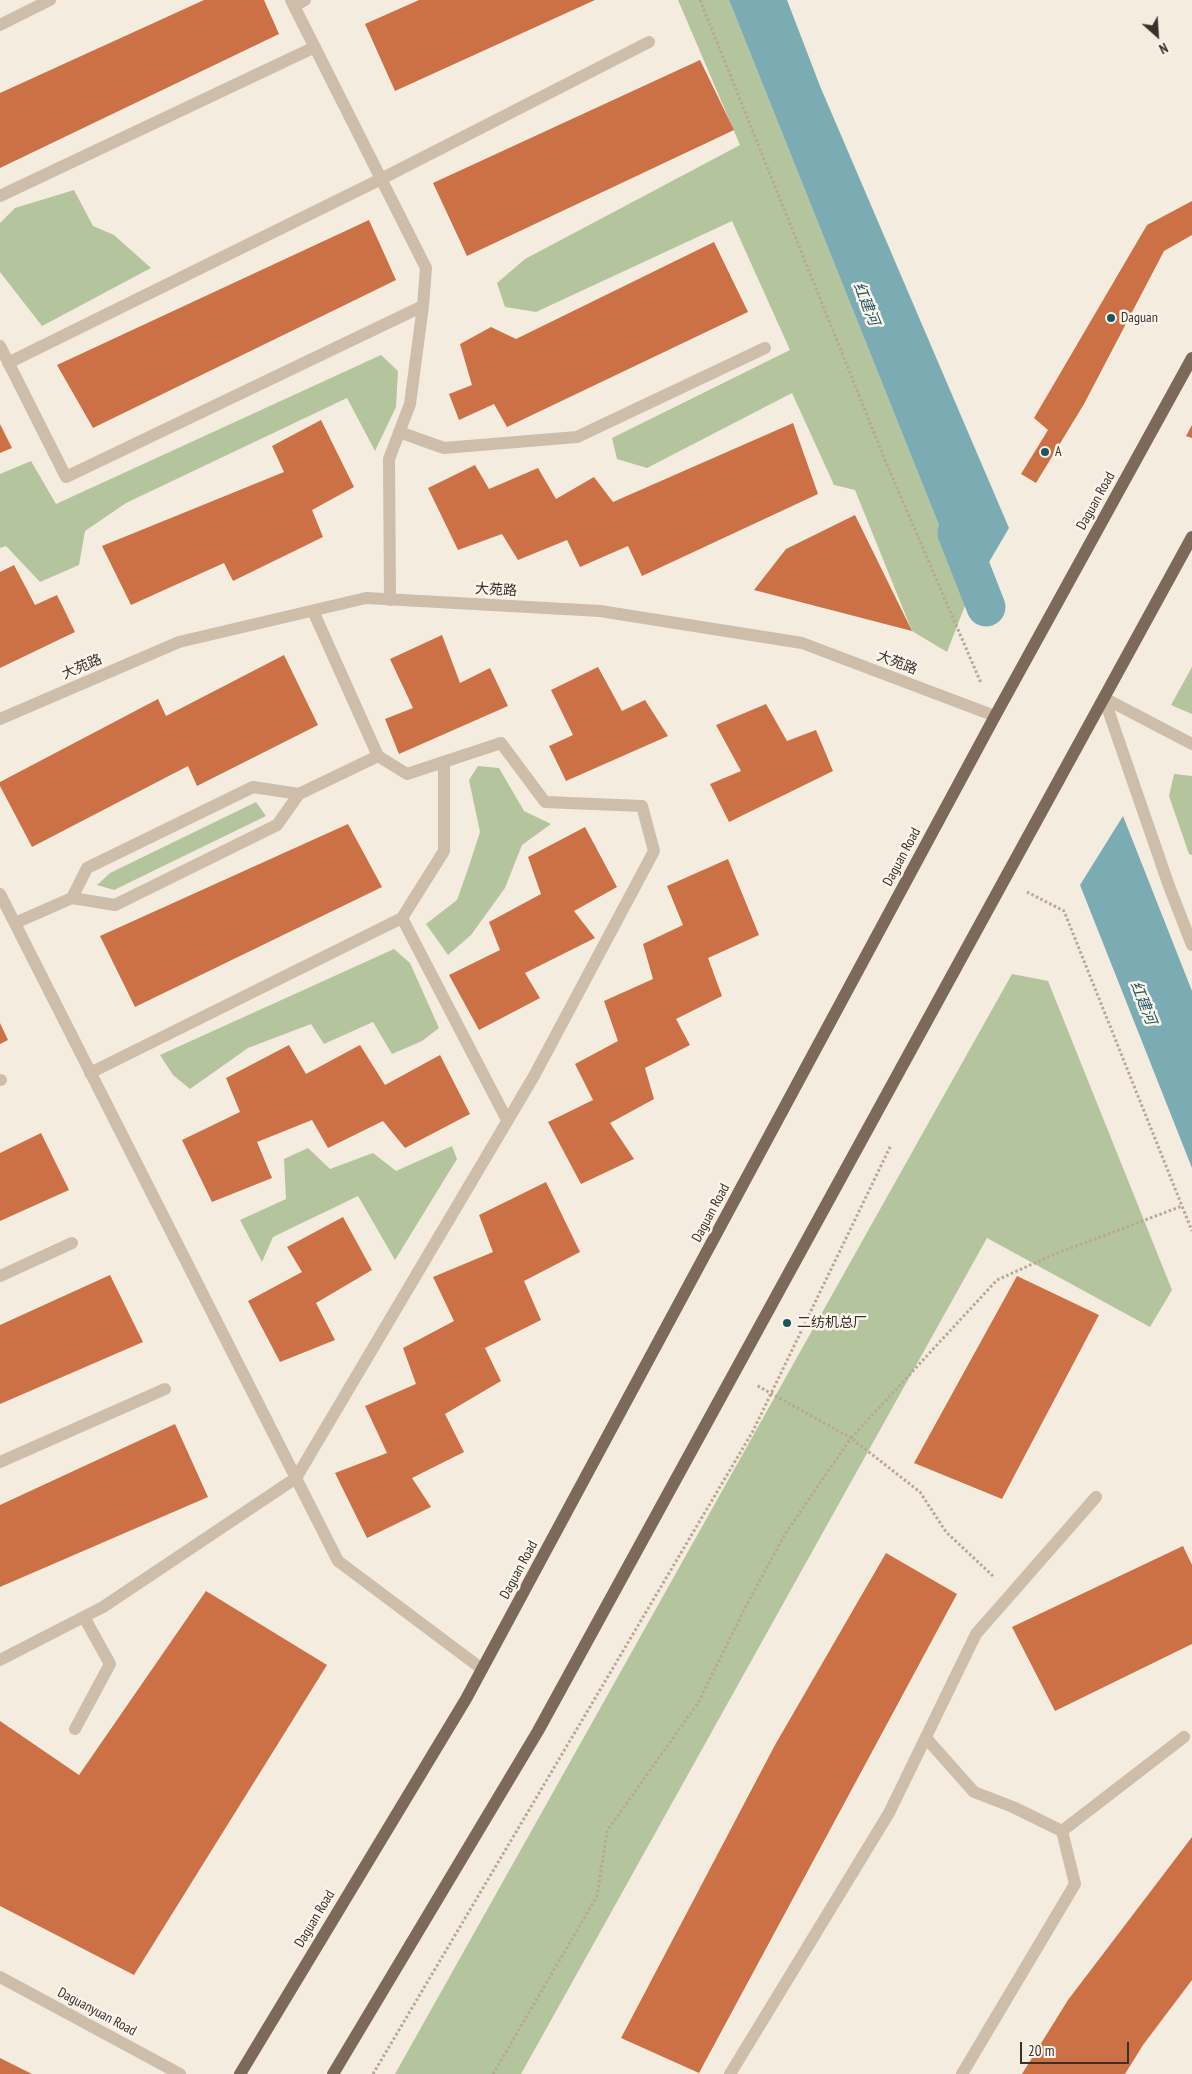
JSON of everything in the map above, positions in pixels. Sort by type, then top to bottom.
[{"type":"main road","name":"Daguan Road","points":[[240,2074],[461,1708],[995,716],[1192,358]]},
{"type":"main road","points":[[333,2074],[538,1731],[1192,538]]},
{"type":"street","points":[[0,24],[50,0]]},
{"type":"street","points":[[297,2],[315,47],[426,268],[410,404],[389,459],[390,600]]},
{"type":"street","points":[[8,363],[380,179],[649,42]]},
{"type":"street","points":[[0,196],[315,47]]},
{"type":"street","points":[[0,346],[66,477],[423,306]]},
{"type":"street","points":[[399,432],[444,448],[577,437],[765,348]]},
{"type":"street","name":"大苑路","points":[[0,719],[179,642],[366,598],[600,611],[802,643],[995,716]]},
{"type":"street","points":[[0,1660],[111,1601],[296,1478],[534,1076],[654,850],[642,806],[545,802],[501,743],[407,774],[378,756],[313,611]]},
{"type":"street","points":[[1104,698],[1192,744]]},
{"type":"street","points":[[1104,698],[1169,886],[1192,945]]},
{"type":"street","points":[[15,923],[72,898],[115,904],[277,826],[299,794],[378,756]]},
{"type":"street","points":[[90,1073],[402,918],[444,851],[444,762]]},
{"type":"street","points":[[72,898],[87,868],[253,787],[299,794]]},
{"type":"street","points":[[0,894],[338,1561],[482,1669]]},
{"type":"street","points":[[402,918],[507,1120]]},
{"type":"street","points":[[0,1276],[72,1243]]},
{"type":"street","points":[[0,1462],[165,1389]]},
{"type":"street","points":[[730,2074],[889,1812],[976,1634],[1096,1497]]},
{"type":"street","points":[[74,1729],[110,1664],[84,1616]]},
{"type":"street","points":[[1062,1831],[1184,1737]]},
{"type":"street","points":[[926,1738],[974,1792],[1013,1807],[1062,1831]]},
{"type":"street","points":[[962,2074],[1075,1884],[1062,1831]]},
{"type":"street","name":"Daguanyuan Road","points":[[0,1977],[180,2074]]},
{"type":"path","points":[[700,0],[885,460],[995,716]]},
{"type":"path","points":[[1004,880],[1064,911],[1192,1231]]},
{"type":"path","points":[[373,2074],[753,1431],[867,1191],[895,1138]]},
{"type":"path","points":[[493,2074],[597,1896],[607,1831],[698,1703],[744,1610],[785,1534],[850,1438],[997,1280],[1050,1256],[1182,1206]]},
{"type":"path","points":[[734,1373],[850,1438],[920,1492],[946,1532],[1012,1594]]},
{"type":"green space","points":[[678,0],[729,0],[968,598],[947,652],[912,631],[855,490],[834,485],[792,393],[647,468],[617,459],[612,438],[790,350],[732,221],[536,312],[505,307],[497,283],[525,259],[740,145]]},
{"type":"green space","points":[[74,190],[93,226],[114,235],[151,268],[42,326],[0,272],[0,223],[15,208]]},
{"type":"green space","points":[[381,355],[398,371],[396,407],[375,451],[347,398],[126,503],[85,531],[79,565],[40,582],[6,546],[0,548],[0,474],[31,461],[56,504]]},
{"type":"green space","points":[[1192,667],[1192,714],[1171,705]]},
{"type":"green space","points":[[478,766],[499,768],[524,811],[551,824],[522,845],[505,888],[471,935],[448,955],[426,924],[457,900],[468,869],[480,832],[469,780]]},
{"type":"green space","points":[[1174,774],[1192,776],[1192,855],[1189,854],[1169,796]]},
{"type":"green space","points":[[256,802],[266,816],[114,890],[97,885],[110,873]]},
{"type":"green space","points":[[394,949],[410,963],[439,1028],[422,1041],[392,1054],[373,1022],[324,1044],[311,1024],[248,1048],[190,1089],[173,1075],[160,1055]]},
{"type":"green space","points":[[1012,974],[1048,981],[1172,1290],[1150,1327],[987,1238],[521,2074],[395,2074]]},
{"type":"green space","points":[[452,1146],[457,1159],[395,1260],[358,1196],[273,1237],[262,1262],[240,1220],[286,1199],[284,1159],[308,1148],[330,1169],[373,1153],[396,1171]]},
{"type":"water","points":[[729,0],[787,0],[820,86],[1009,528],[968,598]]},
{"type":"water","points":[[1123,816],[1192,991],[1192,1168],[1080,885]]},
{"type":"building","points":[[204,0],[264,0],[279,34],[0,168],[0,93]]},
{"type":"building","points":[[419,0],[595,0],[395,91],[365,24]]},
{"type":"building","points":[[700,60],[734,130],[467,256],[433,183]]},
{"type":"building","name":"Daguan","points":[[1192,201],[1192,235],[1164,251],[1084,404],[1036,483],[1021,474],[1048,430],[1034,418],[1147,225]]},
{"type":"building","points":[[369,220],[396,280],[93,428],[57,365]]},
{"type":"building","points":[[714,242],[748,312],[507,427],[494,404],[459,420],[449,394],[472,385],[460,344],[491,327],[516,339]]},
{"type":"building","points":[[321,420],[354,487],[312,510],[323,537],[233,581],[224,563],[131,605],[102,546],[284,472],[272,446]]},
{"type":"building","points":[[793,423],[818,494],[642,576],[628,546],[580,567],[567,540],[518,560],[502,534],[458,550],[428,488],[475,465],[489,489],[538,468],[556,499],[594,477],[613,502]]},
{"type":"building","points":[[0,424],[12,448],[0,453]]},
{"type":"building","points":[[1192,425],[1192,438],[1186,436]]},
{"type":"building","points":[[855,515],[912,631],[754,590],[786,549]]},
{"type":"building","points":[[14,565],[35,605],[57,595],[75,632],[0,668],[0,572]]},
{"type":"building","points":[[442,635],[460,683],[490,668],[508,706],[399,754],[385,719],[413,708],[390,659]]},
{"type":"building","points":[[284,655],[318,725],[197,786],[188,766],[32,847],[0,786],[0,782],[158,699],[166,716]]},
{"type":"building","points":[[598,667],[622,711],[645,700],[668,736],[566,781],[549,746],[573,735],[551,690]]},
{"type":"building","points":[[766,704],[787,741],[816,730],[833,771],[729,822],[710,784],[741,771],[716,725]]},
{"type":"building","points":[[348,824],[382,887],[135,1007],[100,936]]},
{"type":"building","points":[[585,827],[617,887],[574,911],[595,938],[525,973],[540,998],[479,1030],[449,975],[500,950],[489,922],[541,894],[528,857]]},
{"type":"building","points":[[728,859],[759,935],[708,958],[722,996],[676,1019],[690,1045],[645,1068],[654,1099],[610,1123],[634,1159],[581,1184],[548,1122],[593,1100],[575,1064],[618,1041],[604,1001],[653,979],[643,944],[683,925],[667,886]]},
{"type":"building","points":[[0,1023],[8,1040],[0,1044]]},
{"type":"building","points":[[289,1045],[306,1074],[360,1045],[385,1085],[440,1055],[470,1114],[405,1148],[383,1121],[328,1148],[312,1120],[257,1142],[272,1178],[212,1202],[182,1140],[240,1112],[226,1078]]},
{"type":"building","points":[[41,1133],[69,1190],[0,1221],[0,1153]]},
{"type":"building","points":[[546,1182],[580,1252],[524,1281],[541,1320],[485,1348],[501,1381],[445,1414],[464,1452],[412,1478],[431,1507],[367,1538],[335,1473],[387,1453],[365,1406],[416,1384],[403,1348],[454,1321],[433,1277],[493,1252],[479,1215]]},
{"type":"building","points":[[343,1217],[372,1270],[316,1303],[335,1340],[280,1362],[248,1301],[302,1272],[287,1247]]},
{"type":"building","points":[[110,1275],[143,1342],[0,1404],[0,1325]]},
{"type":"building","points":[[1017,1276],[1099,1315],[1002,1499],[914,1463]]},
{"type":"building","points":[[175,1424],[208,1497],[0,1587],[0,1505]]},
{"type":"building","points":[[1183,1546],[1192,1565],[1192,1644],[1055,1711],[1012,1627]]},
{"type":"building","points":[[886,1553],[957,1594],[699,2073],[621,2038],[775,1745]]},
{"type":"building","points":[[206,1591],[327,1665],[134,1975],[0,1906],[0,1721],[79,1775]]},
{"type":"building","points":[[1192,1837],[1192,1980],[1143,2045],[1125,2074],[1022,2074],[1068,2000]]},
{"type":"building","points":[[0,2058],[32,2074],[0,2074]]},
{"type":"waterway","name":"红建河","points":[[957,533],[986,607]]},
{"type":"place","name":"Daguan","points":[[1111,318]]},
{"type":"place","name":"A","points":[[1045,452]]},
{"type":"place","name":"二纺机总厂","points":[[787,1323]]}]
